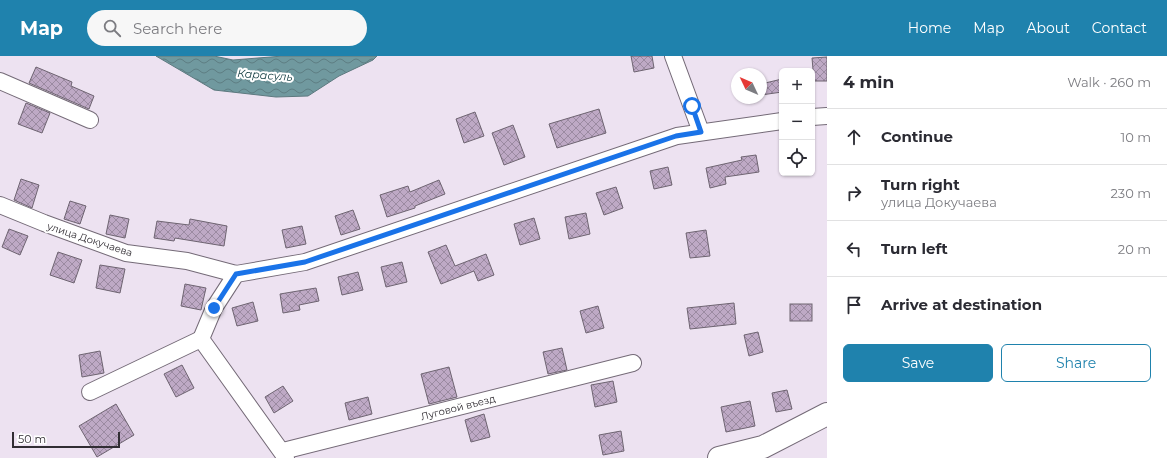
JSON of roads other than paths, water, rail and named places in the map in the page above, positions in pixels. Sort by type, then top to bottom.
[{"type":"main road","points":[[719,458],[763,447],[827,414]]},
{"type":"street","points":[[673,56],[701,132]]},
{"type":"street","points":[[0,81],[90,120]]},
{"type":"street","points":[[815,117],[827,116]]},
{"type":"street","name":"улица Докучаева","points":[[0,205],[44,224],[126,253],[187,261],[236,274],[305,262],[676,136],[779,121]]},
{"type":"street","points":[[90,392],[201,339],[214,308],[236,274]]},
{"type":"street","points":[[201,339],[285,455]]},
{"type":"street","name":"Луговой въезд","points":[[285,455],[632,363]]},
{"type":"water","name":"Карасуль","points":[[156,56],[214,56],[233,60],[283,56],[377,56],[373,60],[339,76],[308,96],[276,97],[214,90]]}]
